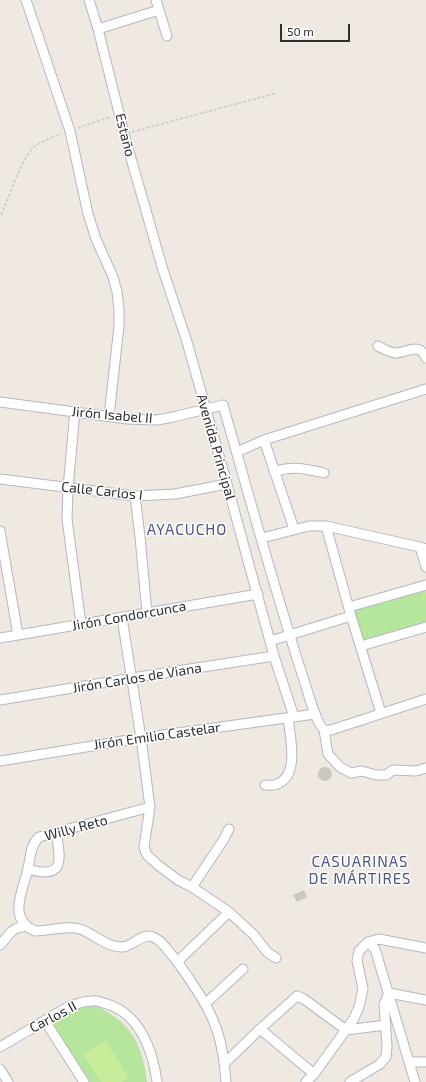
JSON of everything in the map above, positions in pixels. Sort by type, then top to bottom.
[{"type":"street","points":[[26,0],[70,131],[88,214],[96,239],[113,277],[117,292],[119,326],[109,416]]},
{"type":"street","name":"Estaño","points":[[89,0],[163,270]]},
{"type":"street","points":[[156,0],[167,36]]},
{"type":"street","points":[[98,29],[159,10]]},
{"type":"street","name":"Avenida Principal","points":[[163,270],[187,342],[291,717],[292,757],[288,776],[278,784],[265,785]]},
{"type":"street","points":[[378,346],[395,353],[416,349],[423,351],[426,358]]},
{"type":"street","points":[[237,452],[264,440],[426,389]]},
{"type":"street","name":"Jirón Isabel II","points":[[0,402],[127,419],[157,420],[173,418],[223,405]]},
{"type":"street","name":"Avenida Principal","points":[[223,405],[289,635],[315,714],[320,727],[324,730],[328,754],[340,767],[351,773],[362,772],[376,776],[386,775],[393,770],[416,771],[426,768]]},
{"type":"street","points":[[75,412],[68,488],[67,519],[81,624]]},
{"type":"street","points":[[264,440],[294,529]]},
{"type":"street","points":[[274,472],[283,468],[298,467],[324,473]]},
{"type":"street","name":"Calle Carlos I","points":[[0,479],[135,496],[175,494],[227,484]]},
{"type":"street","points":[[135,496],[147,614]]},
{"type":"street","points":[[262,538],[309,526],[326,526],[423,548],[426,567]]},
{"type":"street","points":[[326,526],[350,612],[382,713]]},
{"type":"street","points":[[0,531],[18,635]]},
{"type":"street","points":[[270,641],[426,585]]},
{"type":"street","name":"Jirón Condorcunca","points":[[0,638],[258,594]]},
{"type":"street","points":[[122,618],[141,738],[150,807],[144,847],[147,855],[168,873],[229,912],[254,935],[267,952],[276,958]]},
{"type":"street","points":[[361,646],[426,627]]},
{"type":"street","name":"Jirón Carlos de Viana","points":[[0,700],[274,656]]},
{"type":"street","points":[[324,730],[331,730],[426,699]]},
{"type":"street","name":"Jirón Emilio Castelar","points":[[0,761],[141,738],[315,714]]},
{"type":"street","name":"Willy Reto","points":[[26,926],[18,909],[20,894],[28,869],[33,843],[39,838],[150,807]]},
{"type":"street","points":[[192,888],[229,829]]},
{"type":"street","points":[[28,869],[40,872],[49,872],[59,865],[60,859],[56,833]]},
{"type":"street","points":[[178,961],[229,912]]},
{"type":"street","points":[[0,945],[12,930],[26,926],[35,931],[71,928],[81,930],[106,943],[123,947],[148,936],[153,936],[178,961],[206,1003],[221,1041],[225,1063],[226,1082]]},
{"type":"street","points":[[306,1082],[314,1074],[353,1020],[359,1006],[364,989],[357,962],[359,951],[368,942],[379,939],[426,948]]},
{"type":"street","points":[[368,942],[375,949],[415,1082]]},
{"type":"street","points":[[206,1003],[243,968]]},
{"type":"street","points":[[389,992],[426,1000]]},
{"type":"street","points":[[350,1082],[380,1064],[386,1057],[387,1046],[384,1004],[389,992]]},
{"type":"street","points":[[225,1063],[297,996],[304,999],[346,1030],[386,1025]]},
{"type":"street","name":"Carlos II","points":[[0,1047],[68,1007],[80,1002],[94,1000],[118,1008],[132,1018],[151,1050],[157,1082]]},
{"type":"street","points":[[45,1020],[84,1082]]},
{"type":"street","points":[[260,1029],[314,1074]]},
{"type":"street","points":[[409,1062],[426,1062]]},
{"type":"street","points":[[0,1069],[8,1082]]},
{"type":"path","points":[[125,134],[277,93]]},
{"type":"path","points":[[1,215],[22,167],[32,150],[39,144],[70,131],[120,114]]},
{"type":"green space","points":[[425,589],[426,623],[361,642],[353,611]]},
{"type":"green space","points":[[81,1007],[98,1007],[120,1021],[133,1036],[144,1062],[147,1082],[87,1082],[50,1023],[58,1015],[63,1013]]},
{"type":"green space","points":[[106,1041],[129,1078],[122,1082],[101,1082],[83,1054]]},
{"type":"building","points":[[325,767],[330,769],[332,774],[330,779],[325,781],[320,779],[318,774],[320,769]]},
{"type":"building","points":[[304,890],[307,897],[297,902],[293,895]]},
{"type":"district","name":"AYACUCHO","points":[[187,530]]},
{"type":"district","name":"CASUARINAS DE MÁRTIRES","points":[[360,870]]}]
